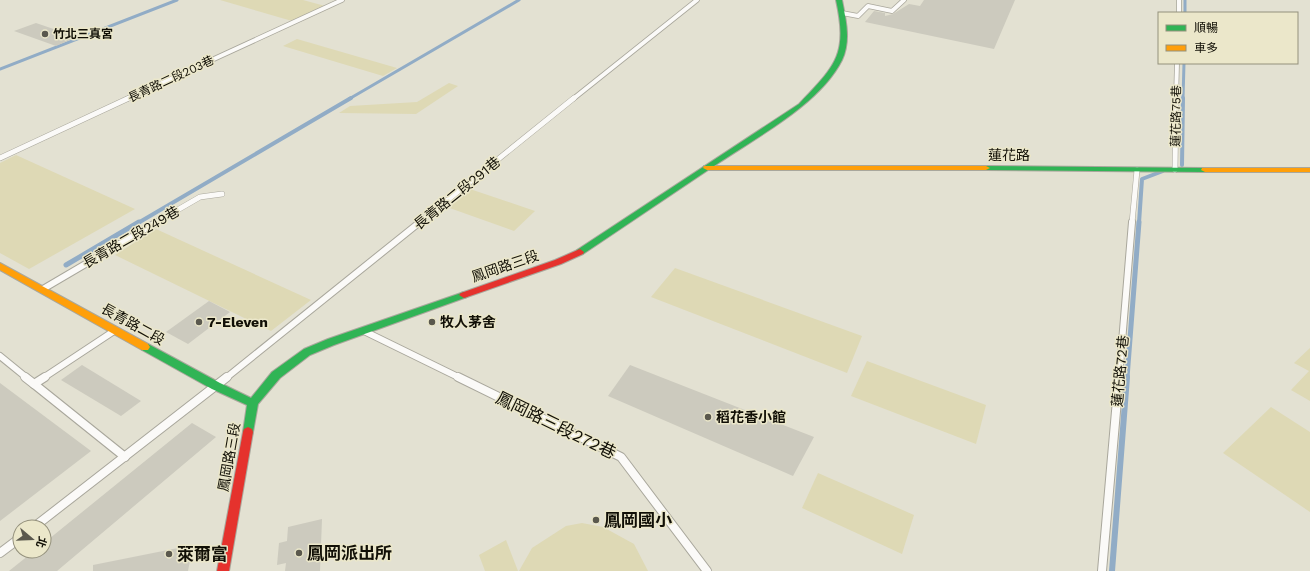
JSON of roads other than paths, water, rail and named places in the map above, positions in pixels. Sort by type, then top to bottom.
[{"type":"street","name":"鳳岡路三段","points":[[222,571],[253,403],[276,375],[307,352],[331,342],[571,257],[592,246],[708,168],[746,147],[801,105],[827,77],[843,51],[844,31],[841,1]]},
{"type":"street","name":"蓮花路","points":[[708,168],[762,164],[1137,170],[1310,170]]},
{"type":"street","name":"長青路二段","points":[[0,266],[216,386],[253,403]]},
{"type":"lane","name":"長青路二段203巷","points":[[0,158],[342,0]]},
{"type":"lane","name":"長青路二段291巷","points":[[44,519],[216,386],[697,0]]},
{"type":"lane","points":[[842,13],[858,16],[868,6],[892,11],[904,0]]},
{"type":"lane","points":[[1179,0],[1179,12]]},
{"type":"lane","name":"蓮花路75巷","points":[[1175,170],[1177,64]]},
{"type":"lane","name":"蓮花路72巷","points":[[1102,571],[1137,170]]},
{"type":"lane","name":"長青路二段249巷","points":[[42,289],[200,197],[222,194]]},
{"type":"lane","points":[[34,384],[115,330]]},
{"type":"lane","name":"鳳岡路三段272巷","points":[[362,331],[621,457],[707,571]]},
{"type":"lane","points":[[0,356],[125,457]]},
{"type":"lane","points":[[0,553],[12,544]]},
{"type":"waterway","points":[[0,69],[177,0]]},
{"type":"waterway","points":[[349,99],[519,0]]},
{"type":"waterway","points":[[1185,0],[1185,12]]},
{"type":"waterway","points":[[1183,99],[1184,64]]},
{"type":"waterway","points":[[138,223],[351,98]]},
{"type":"waterway","points":[[1182,165],[1183,98]]},
{"type":"waterway","points":[[1139,223],[1142,179],[1163,171]]},
{"type":"waterway","points":[[66,265],[139,222]]},
{"type":"waterway","points":[[1127,378],[1139,222]]},
{"type":"waterway","points":[[1112,571],[1127,377]]},
{"type":"place","name":"竹北三真宮","points":[[45,34]]},
{"type":"place","name":"7-Eleven","points":[[199,322]]},
{"type":"place","name":"牧人茅舍","points":[[432,322]]},
{"type":"place","name":"稻花香小館","points":[[708,417]]},
{"type":"place","name":"鳳岡國小","points":[[596,520]]},
{"type":"place","name":"鳳岡派出所","points":[[299,553]]},
{"type":"place","name":"萊爾富","points":[[169,554]]}]
